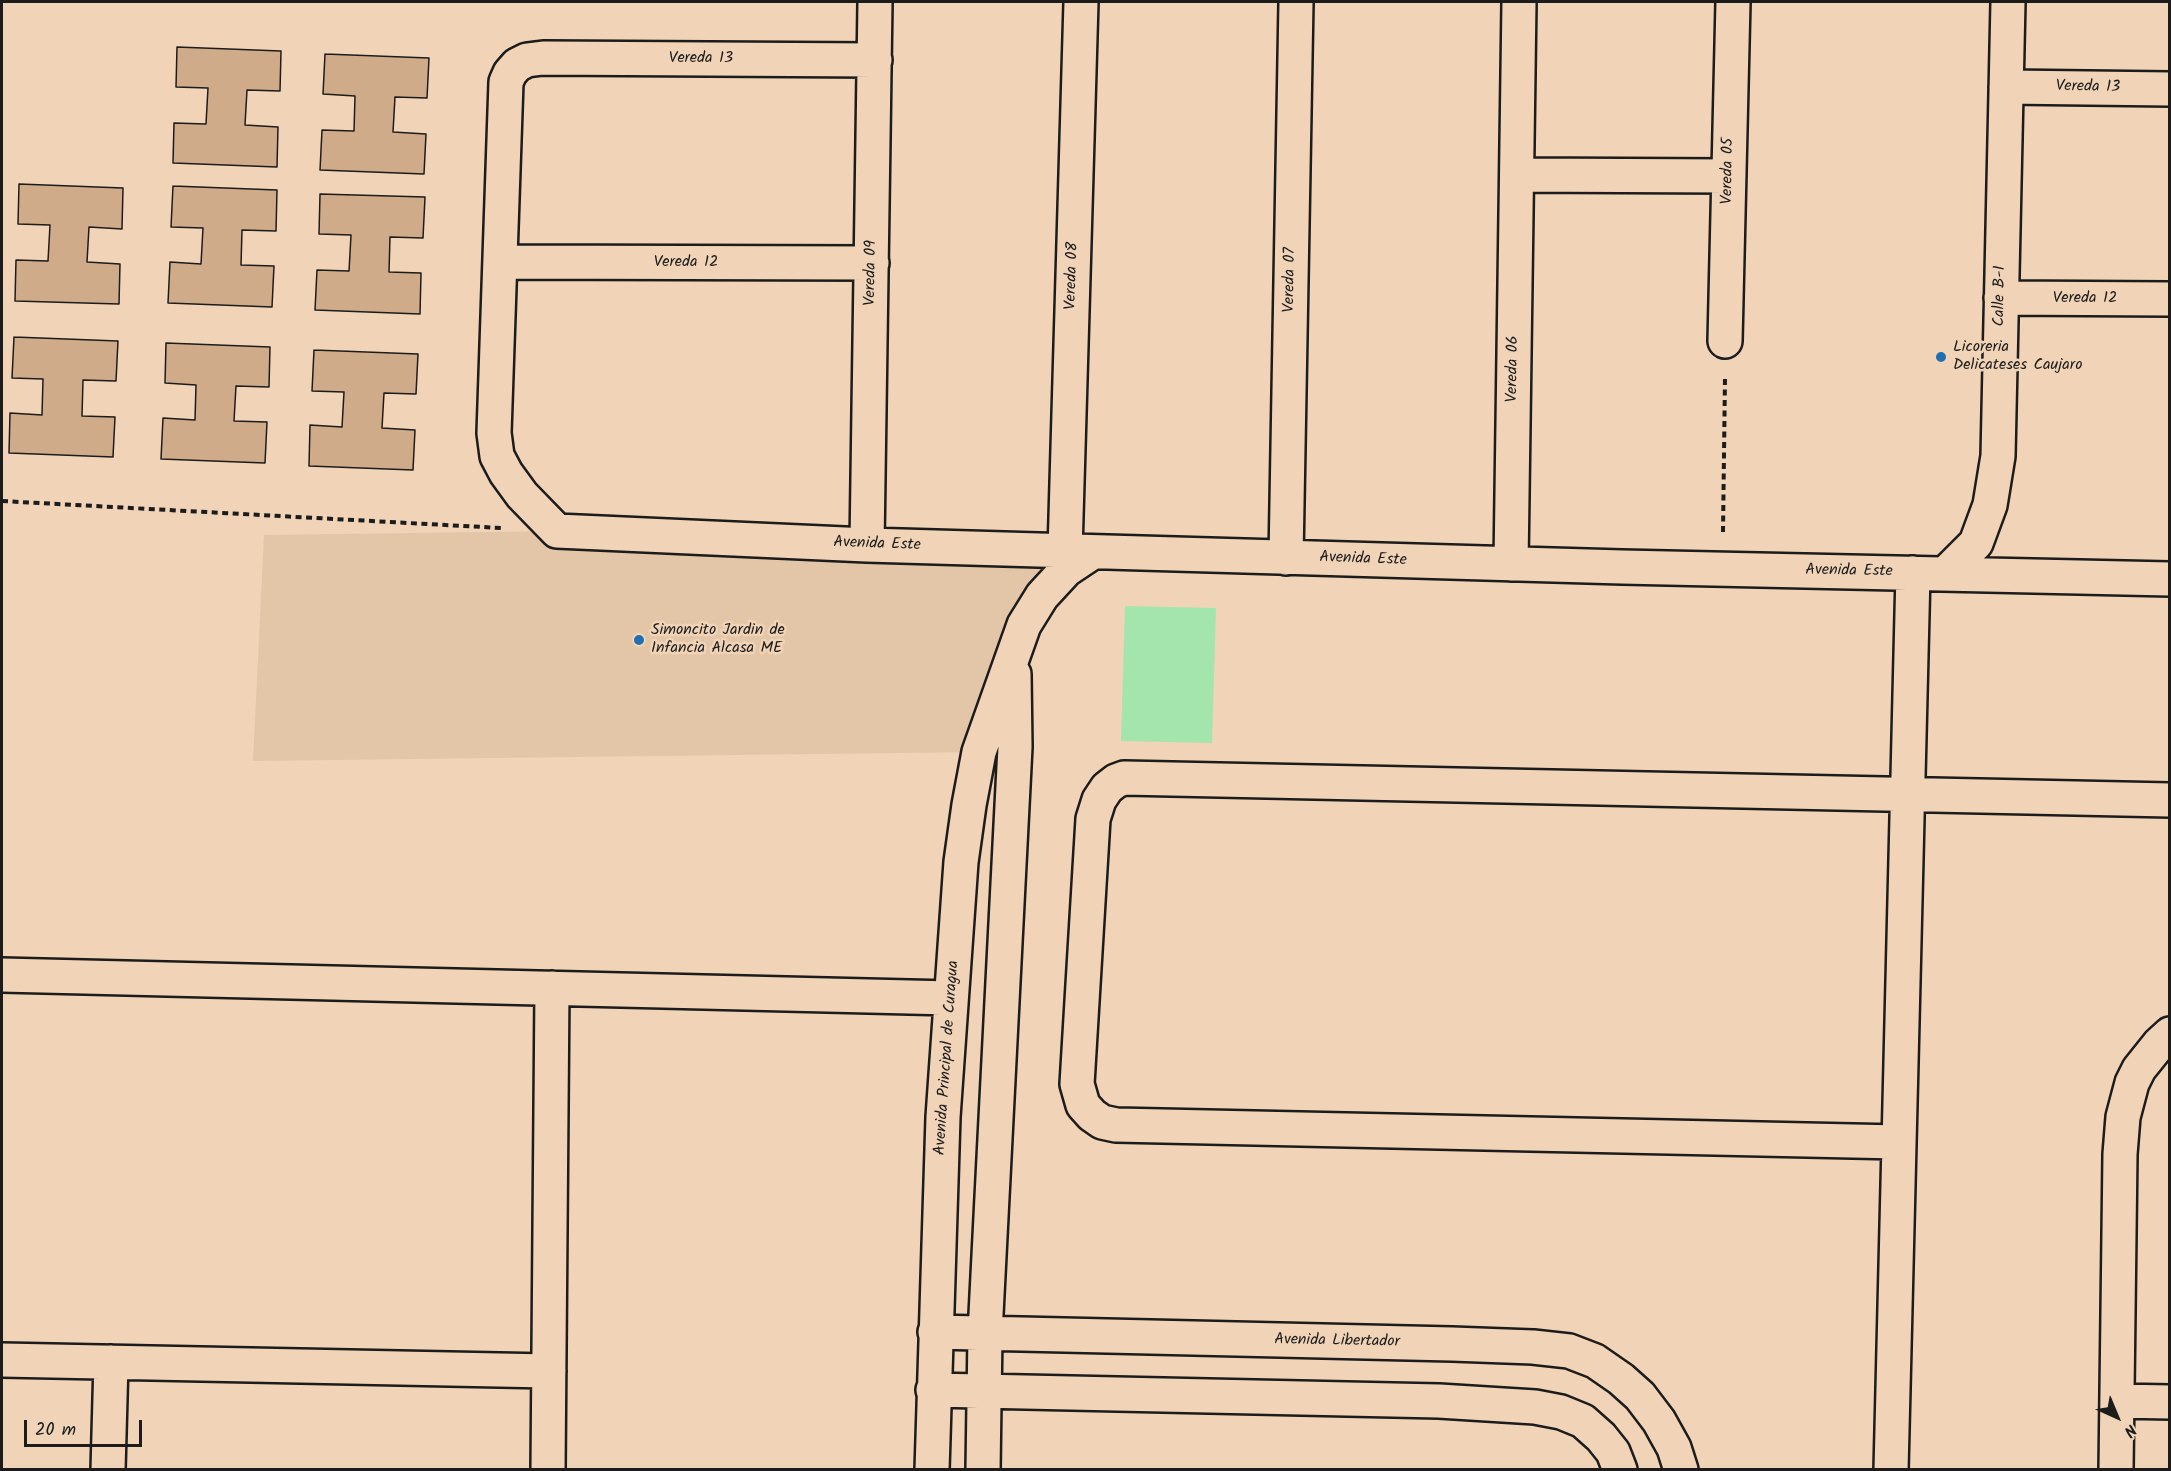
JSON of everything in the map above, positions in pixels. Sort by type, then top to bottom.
[{"type":"street","name":"Vereda 09","points":[[867,545],[875,2]]},
{"type":"street","name":"Vereda 08","points":[[1079,551],[1081,2]]},
{"type":"street","name":"Vereda 07","points":[[1286,558],[1296,2]]},
{"type":"street","name":"Vereda 06","points":[[1511,564],[1519,2]]},
{"type":"street","name":"Vereda 05","points":[[1725,341],[1733,2]]},
{"type":"street","name":"Calle B-1","points":[[1945,574],[1976,543],[1990,504],[1998,456],[2008,2]]},
{"type":"street","name":"Vereda 13","points":[[500,262],[506,82],[516,65],[527,60],[543,58],[875,60]]},
{"type":"street","name":"Vereda 13","points":[[2006,87],[2169,89]]},
{"type":"street","points":[[1517,175],[1729,176]]},
{"type":"street","points":[[500,262],[495,409],[497,456],[522,495],[557,531]]},
{"type":"street","name":"Vereda 12","points":[[500,262],[872,263]]},
{"type":"street","name":"Vereda 12","points":[[2001,298],[2169,299]]},
{"type":"street","name":"Avenida Este","points":[[557,531],[867,545],[1286,558],[2169,579]]},
{"type":"street","name":"Avenida Principal de Curagua","points":[[932,1470],[943,1118],[961,862],[969,805],[979,752],[1024,625],[1042,596],[1066,570],[1079,551]]},
{"type":"street","points":[[1891,1470],[1913,573]]},
{"type":"street","name":"Avenida Principal de Curagua","points":[[982,1470],[985,1334],[1015,747],[1013,654]]},
{"type":"street","points":[[1899,1142],[1116,1125],[1102,1122],[1083,1105],[1077,1084],[1094,819],[1099,800],[1107,788],[1124,778],[2169,800]]},
{"type":"street","points":[[2,975],[951,998]]},
{"type":"street","points":[[548,1470],[552,988]]},
{"type":"street","points":[[2116,1470],[2120,1154],[2123,1117],[2132,1083],[2139,1069],[2169,1034]]},
{"type":"street","name":"Avenida Libertador","points":[[935,1332],[1452,1344],[1533,1347],[1569,1351],[1595,1361],[1640,1396],[1659,1421],[1674,1448],[1681,1470]]},
{"type":"street","points":[[2,1360],[549,1371]]},
{"type":"street","points":[[108,1470],[111,1362]]},
{"type":"street","points":[[933,1390],[1439,1401],[1535,1407],[1561,1412],[1583,1421],[1601,1437],[1613,1452],[1620,1470]]},
{"type":"street","points":[[2117,1401],[2169,1402]]},
{"type":"path","points":[[1723,569],[1725,341]]},
{"type":"path","points":[[2,501],[557,531]]},
{"type":"shaded area","name":"Simoncito Jardin de Infancia Alcasa ME","points":[[557,531],[1093,552],[1066,570],[979,752],[253,761],[264,535]]},
{"type":"green space","points":[[1125,606],[1216,608],[1212,743],[1121,741]]},
{"type":"building","points":[[177,47],[281,51],[280,91],[247,90],[245,125],[278,127],[277,167],[173,163],[174,123],[206,124],[208,88],[176,87]]},
{"type":"building","points":[[325,54],[429,58],[427,98],[395,97],[393,132],[426,134],[424,174],[320,170],[322,130],[354,131],[355,96],[323,94]]},
{"type":"building","points":[[19,184],[123,188],[122,229],[89,227],[87,262],[120,264],[119,304],[15,301],[16,260],[48,261],[50,225],[18,224]]},
{"type":"building","points":[[173,186],[277,190],[276,231],[242,230],[241,265],[274,266],[272,307],[168,303],[170,262],[201,264],[203,228],[171,227]]},
{"type":"building","points":[[320,194],[425,197],[423,238],[390,237],[389,272],[421,273],[420,314],[315,310],[317,270],[349,271],[351,235],[319,234]]},
{"type":"building","points":[[14,337],[118,341],[116,381],[83,380],[82,416],[115,417],[113,457],[9,453],[10,413],[42,415],[43,379],[12,378]]},
{"type":"building","points":[[166,343],[270,347],[269,387],[236,386],[234,421],[267,422],[265,463],[161,459],[163,418],[195,420],[196,385],[165,383]]},
{"type":"building","points":[[314,350],[418,354],[416,394],[384,393],[382,428],[415,430],[413,470],[309,466],[310,425],[342,427],[344,392],[312,391]]},
{"type":"place","name":"Licoreria Delicateses Caujaro","points":[[1941,357]]},
{"type":"place","name":"Simoncito Jardin de Infancia Alcasa ME","points":[[639,640]]}]
